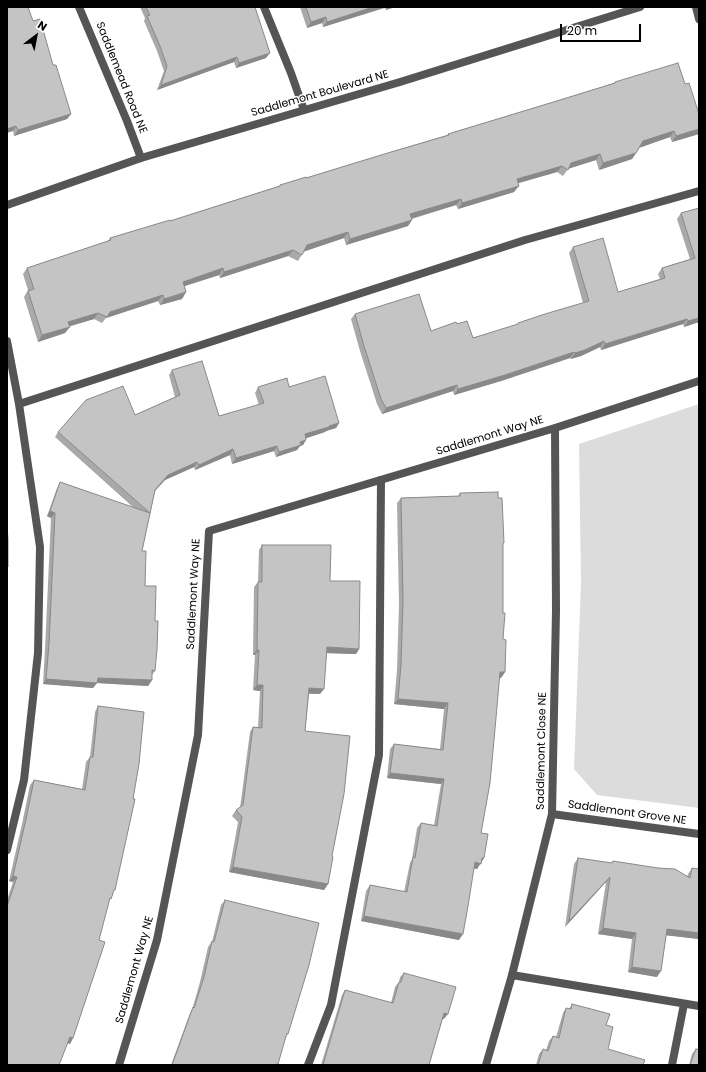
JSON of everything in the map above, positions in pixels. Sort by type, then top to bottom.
[{"type":"street","name":"Saddlemead Road NE","points":[[79,7],[141,158]]},
{"type":"street","points":[[264,7],[291,72],[304,110]]},
{"type":"street","name":"Saddlemont Boulevard NE","points":[[7,205],[141,158],[400,82],[640,7]]},
{"type":"street","points":[[696,7],[699,19]]},
{"type":"street","points":[[19,404],[525,240],[699,191]]},
{"type":"street","points":[[7,341],[19,404],[40,547],[38,654],[24,780],[7,850]]},
{"type":"street","name":"Saddlemont Way NE","points":[[118,1065],[157,940],[198,736],[209,531],[555,428],[699,381]]},
{"type":"street","name":"Saddlemont Close NE","points":[[486,1065],[512,975],[552,814],[556,611],[555,428]]},
{"type":"street","points":[[308,1065],[331,1005],[379,755],[381,480]]},
{"type":"street","name":"Saddlemont Grove NE","points":[[552,814],[699,834]]},
{"type":"street","points":[[512,975],[699,1006]]},
{"type":"street","points":[[672,1065],[684,1004]]},
{"type":"shaded area","points":[[699,404],[699,808],[597,795],[574,769],[581,583],[579,444]]},
{"type":"building","points":[[7,7],[28,7],[33,21],[40,19],[53,65],[56,65],[71,114],[18,130],[16,126],[7,129]]},
{"type":"building","points":[[146,7],[255,7],[270,53],[239,63],[237,57],[161,85],[167,66],[147,16],[150,15]]},
{"type":"building","points":[[306,7],[373,7],[327,22],[326,17],[311,22]]},
{"type":"building","points":[[678,63],[685,84],[689,83],[699,114],[699,129],[676,136],[674,131],[643,141],[636,153],[603,163],[600,154],[571,163],[568,170],[562,166],[517,179],[519,186],[462,203],[461,199],[410,214],[412,220],[350,239],[348,232],[307,245],[302,255],[293,250],[224,272],[223,268],[183,282],[186,292],[164,299],[163,295],[110,312],[107,317],[98,313],[68,322],[70,327],[42,335],[28,291],[34,289],[27,268],[111,240],[110,238],[170,221],[280,185],[449,135],[448,134]]},
{"type":"building","points":[[699,208],[699,318],[688,321],[687,319],[605,344],[604,341],[585,350],[574,352],[505,375],[458,389],[457,385],[386,408],[381,399],[355,314],[419,294],[431,331],[456,322],[457,324],[467,321],[473,338],[589,301],[573,247],[603,238],[618,292],[665,278],[662,268],[695,258],[681,213]]},
{"type":"building","points":[[202,361],[219,416],[264,403],[258,387],[287,378],[289,387],[325,376],[339,423],[305,434],[306,440],[300,442],[301,445],[279,452],[277,446],[236,458],[233,449],[199,465],[197,462],[168,475],[155,490],[142,551],[146,551],[145,586],[156,586],[155,621],[158,621],[157,649],[155,671],[152,670],[152,680],[98,678],[97,683],[46,679],[55,513],[50,511],[60,482],[150,513],[58,432],[86,400],[123,386],[135,415],[180,395],[172,370]]},
{"type":"building","points":[[498,492],[498,498],[502,498],[504,543],[503,613],[505,613],[503,639],[506,640],[505,672],[500,672],[490,783],[481,833],[488,834],[484,858],[482,858],[481,864],[475,862],[463,934],[364,916],[370,885],[407,892],[421,823],[437,826],[444,779],[390,773],[394,744],[443,750],[448,703],[398,699],[401,665],[403,600],[401,498],[460,496],[460,493]]},
{"type":"building","points":[[7,523],[8,540],[8,567],[7,567]]},
{"type":"building","points":[[262,545],[331,545],[330,581],[360,581],[359,649],[327,647],[324,689],[309,688],[305,731],[350,736],[344,794],[328,884],[233,867],[242,817],[236,810],[243,805],[253,727],[262,728],[263,685],[257,685],[259,650],[257,650],[258,582],[262,582]]},
{"type":"building","points":[[98,706],[144,712],[139,764],[133,799],[135,799],[115,890],[111,899],[110,898],[99,940],[105,942],[73,1038],[70,1037],[59,1065],[7,1065],[7,906],[17,877],[13,876],[34,780],[85,790],[90,757],[93,757]]},
{"type":"building","points":[[578,858],[675,869],[690,878],[692,868],[699,869],[699,933],[667,929],[661,971],[632,967],[636,933],[603,928],[610,877],[569,921]]},
{"type":"building","points":[[225,900],[319,923],[309,965],[288,1034],[287,1033],[278,1064],[276,1065],[172,1065],[204,977],[212,941],[214,942]]},
{"type":"building","points":[[404,973],[456,987],[448,1014],[444,1013],[429,1065],[323,1065],[345,990],[393,1003],[399,982],[401,982]]},
{"type":"building","points":[[572,1004],[610,1014],[606,1025],[613,1027],[608,1049],[645,1060],[643,1065],[538,1065],[543,1049],[548,1051],[553,1036],[559,1038],[566,1008],[571,1009]]},
{"type":"building","points":[[696,1049],[699,1050],[699,1065],[690,1065]]}]
